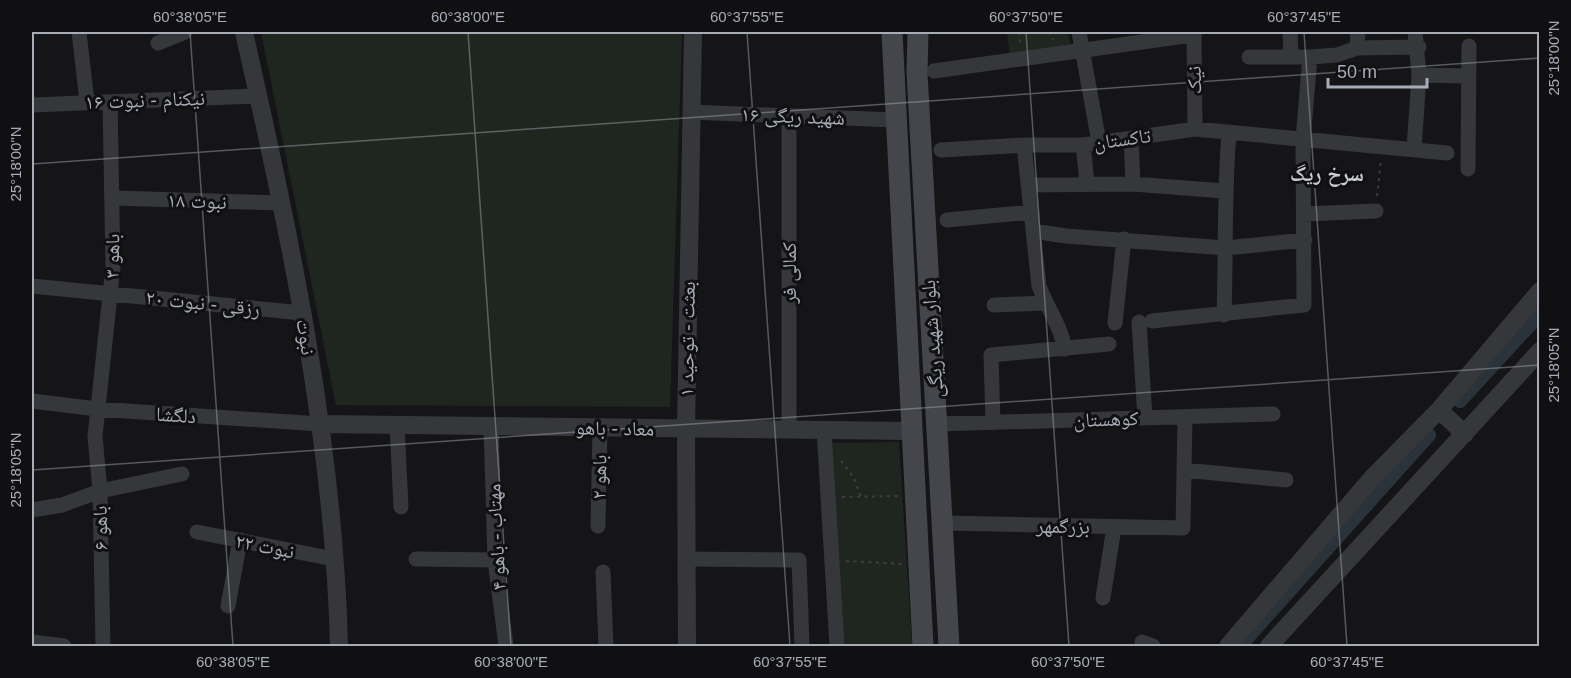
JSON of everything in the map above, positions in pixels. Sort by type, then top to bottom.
[{"type":"main road","name":"بلوار شهید ریگی","points":[[892,32],[923,646]]},
{"type":"main road","name":"بلوار شهید ریگی","points":[[918,32],[917,73],[949,646]]},
{"type":"street","points":[[79,32],[87,102]]},
{"type":"street","points":[[158,43],[185,32]]},
{"type":"street","name":"نبوت","points":[[244,32],[302,313],[320,424],[334,559],[339,646]]},
{"type":"street","name":"بعثت - توحید ۱","points":[[687,646],[686,429],[693,32]]},
{"type":"street","points":[[1079,32],[1099,142]]},
{"type":"street","points":[[1290,32],[1292,56]]},
{"type":"street","points":[[1357,48],[1358,32]]},
{"type":"street","points":[[934,71],[1193,33]]},
{"type":"street","name":"نیک","points":[[1193,33],[1195,129]]},
{"type":"street","points":[[1249,57],[1337,55],[1357,48],[1417,39],[1419,75],[1414,150]]},
{"type":"street","points":[[1468,169],[1469,46]]},
{"type":"street","points":[[1145,418],[1145,322],[1304,305],[1303,140],[1310,57]]},
{"type":"street","points":[[1419,75],[1468,76]]},
{"type":"street","name":"نیکنام - نبوت ۱۶","points":[[32,105],[258,96]]},
{"type":"street","name":"باهو ۳","points":[[97,410],[111,294],[113,198],[110,102]]},
{"type":"street","name":"شهید ریگی ۱۶","points":[[690,112],[895,120]]},
{"type":"street","name":"کمالی فر","points":[[789,116],[789,430]]},
{"type":"street","name":"تاکستان","points":[[941,150],[1083,144],[1195,129],[1447,153]]},
{"type":"street","points":[[1224,315],[1226,248],[1224,191],[1229,133]]},
{"type":"street","points":[[1131,138],[1133,184]]},
{"type":"street","points":[[1083,144],[1087,183]]},
{"type":"street","points":[[1024,145],[1039,286],[1045,303],[1062,333],[1065,349]]},
{"type":"street","points":[[1029,185],[1133,184],[1224,191]]},
{"type":"street","name":"نبوت ۱۸","points":[[113,198],[280,203]]},
{"type":"street","points":[[1304,214],[1376,211]]},
{"type":"street","points":[[947,220],[1032,212]]},
{"type":"street","points":[[1033,231],[1066,236],[1226,248],[1305,240]]},
{"type":"street","points":[[1114,323],[1124,239]]},
{"type":"street","name":"رزقی - نبوت ۲۰","points":[[32,286],[302,313]]},
{"type":"street","points":[[1228,646],[1371,478],[1438,410],[1539,291]]},
{"type":"street","points":[[994,305],[1045,303]]},
{"type":"street","points":[[993,423],[991,355],[1109,344]]},
{"type":"street","points":[[1269,646],[1539,351]]},
{"type":"street","name":"دلگشا","points":[[32,401],[97,410],[320,424]]},
{"type":"street","name":"باهو ۶","points":[[97,410],[96,464],[100,491],[103,646]]},
{"type":"street","points":[[1438,410],[1465,434]]},
{"type":"street","name":"کوهستان","points":[[938,424],[1273,414]]},
{"type":"street","points":[[1185,417],[1184,470],[1286,480]]},
{"type":"street","name":"معاد - باهو","points":[[320,424],[911,431]]},
{"type":"street","points":[[397,425],[401,507]]},
{"type":"street","name":"مهتاب - باهو ۴","points":[[491,426],[495,560],[506,646]]},
{"type":"street","name":"باهو ۲","points":[[598,526],[600,428]]},
{"type":"street","points":[[824,430],[837,646]]},
{"type":"street","name":"بزرگمهر","points":[[943,523],[1183,528],[1184,470]]},
{"type":"street","points":[[32,510],[62,505],[100,491],[182,474]]},
{"type":"street","points":[[1103,598],[1114,527]]},
{"type":"street","name":"نبوت ۲۲","points":[[197,532],[334,559]]},
{"type":"street","points":[[228,606],[240,540]]},
{"type":"street","points":[[416,559],[495,560]]},
{"type":"street","points":[[686,559],[799,560],[802,646]]},
{"type":"street","points":[[603,572],[606,646]]},
{"type":"street","points":[[32,642],[64,646]]},
{"type":"path","points":[[1376,211],[1382,148]]},
{"type":"path","points":[[824,450],[849,469],[861,497]]},
{"type":"path","points":[[828,498],[914,496]]},
{"type":"path","points":[[832,561],[918,564]]},
{"type":"shaded area","points":[[261,32],[682,32],[670,407],[336,405]]},
{"type":"shaded area","points":[[1007,32],[1068,32],[1071,47],[1010,56]]},
{"type":"shaded area","points":[[899,442],[912,646],[837,646],[825,443]]},
{"type":"waterway","points":[[1460,401],[1540,314]]},
{"type":"waterway","points":[[1240,646],[1429,435]]},
{"type":"district","name":"سرخ ریگ","points":[[1327,173]]}]
